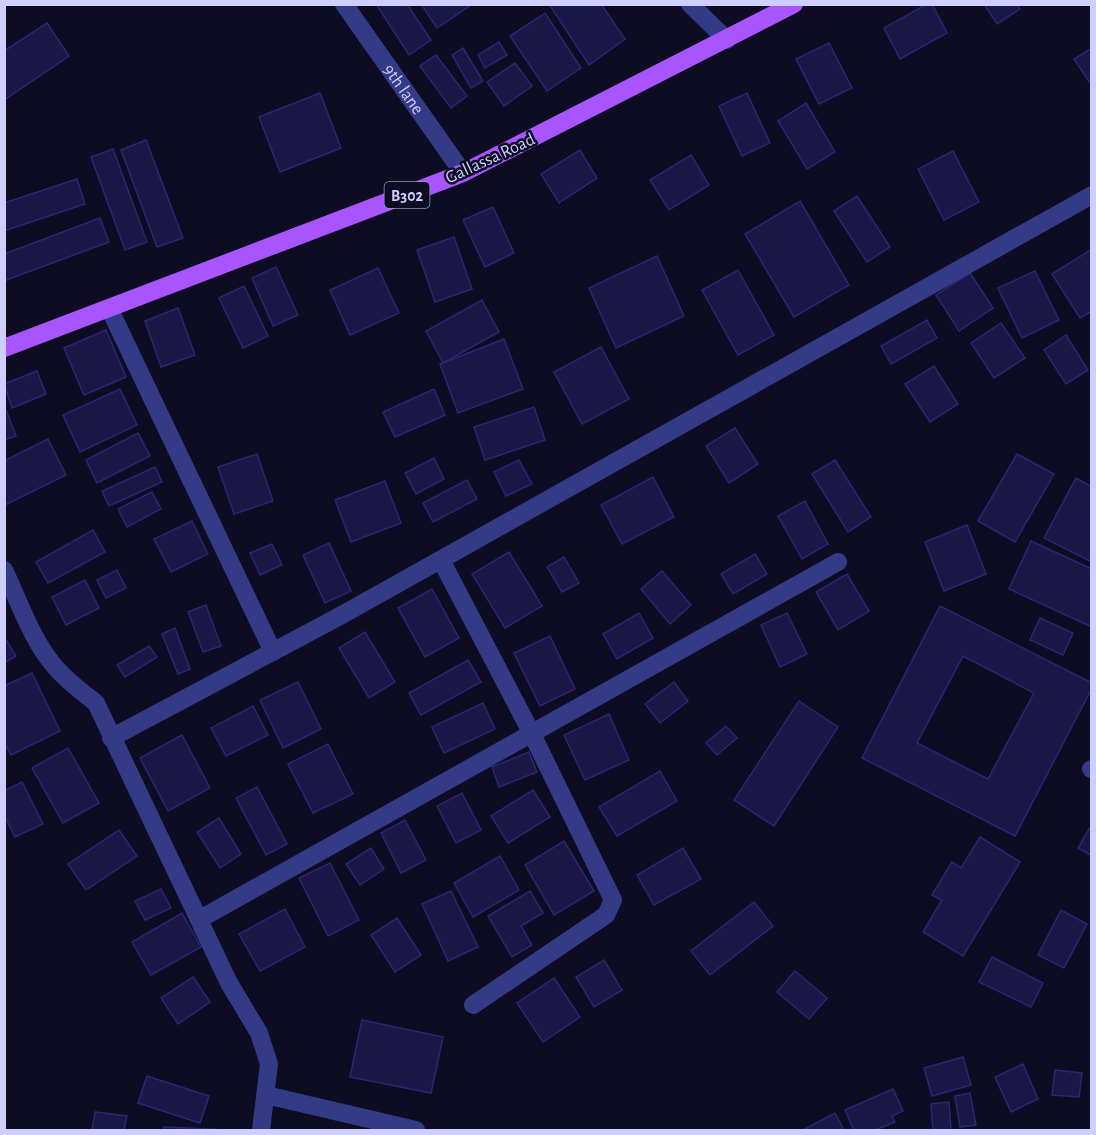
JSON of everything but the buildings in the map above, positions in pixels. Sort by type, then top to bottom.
[{"type":"main road","name":"Gallassa Road","points":[[4,348],[110,310],[463,173],[794,4]]},
{"type":"street","name":"9th lane","points":[[344,4],[463,173]]},
{"type":"street","points":[[690,4],[727,40]]},
{"type":"street","points":[[111,738],[441,560],[1044,224],[1092,195]]},
{"type":"street","points":[[110,310],[273,652]]},
{"type":"street","points":[[441,560],[532,734],[613,900],[606,915],[473,1005]]},
{"type":"street","points":[[200,920],[838,562]]},
{"type":"street","points":[[4,570],[30,627],[47,657],[65,678],[96,703],[230,983],[259,1033],[269,1064],[261,1131]]},
{"type":"street","points":[[266,1095],[416,1131]]}]
